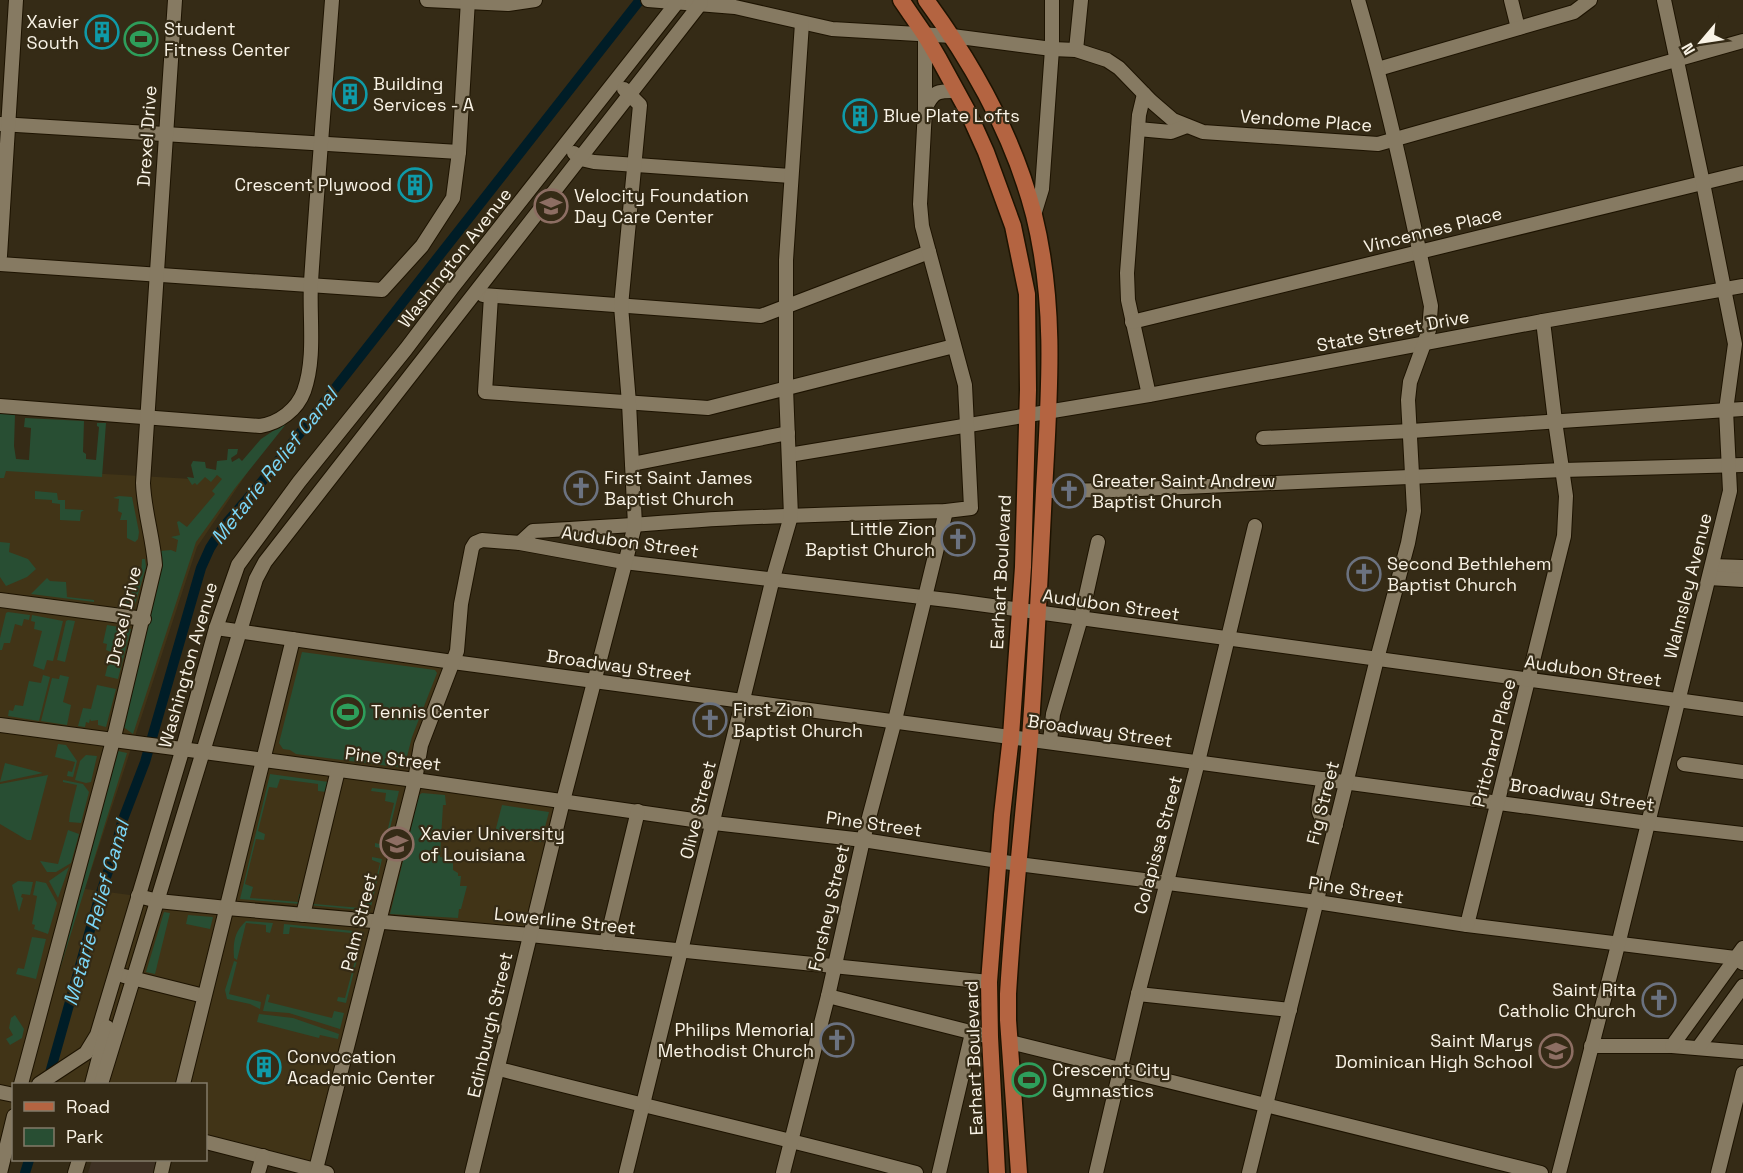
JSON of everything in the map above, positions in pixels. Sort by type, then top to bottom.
[{"type":"main road","name":"Earhart Boulevard","points":[[900,0],[925,35],[957,91],[996,174],[1013,226],[1027,294],[1027,416],[1020,611],[989,982],[997,1173]]},
{"type":"main road","name":"Earhart Boulevard","points":[[926,0],[952,36],[1001,124],[1024,182],[1034,215],[1044,264],[1050,324],[1049,413],[1039,614],[1008,994],[1019,1173]]},
{"type":"main road","points":[[977,132],[1001,124]]},
{"type":"street","points":[[0,256],[4,124],[16,0]]},
{"type":"street","name":"Drexel Drive","points":[[21,1083],[113,741],[144,619],[155,565],[143,498],[146,416],[175,0]]},
{"type":"street","points":[[0,406],[260,426],[286,416],[300,399],[309,369],[311,284],[332,0]]},
{"type":"street","points":[[427,0],[468,2],[536,0]]},
{"type":"street","name":"Vendome Place","points":[[648,0],[701,3],[735,8],[832,29],[952,36],[1076,50],[1098,56],[1119,68],[1173,120],[1203,132],[1378,144],[1396,141],[1743,41]]},
{"type":"street","points":[[1034,215],[1042,189],[1052,49],[1052,0]]},
{"type":"street","points":[[1076,50],[1081,0]]},
{"type":"street","name":"Fig Street","points":[[1249,1173],[1408,543],[1414,511],[1411,431],[1408,422],[1410,382],[1429,330],[1431,306],[1396,141],[1358,0]]},
{"type":"street","points":[[1511,0],[1518,28]]},
{"type":"street","points":[[1378,69],[1574,12],[1590,0]]},
{"type":"street","name":"Walmsley Avenue","points":[[1559,1173],[1618,945],[1736,465],[1726,410],[1735,344],[1664,0]]},
{"type":"street","points":[[0,264],[382,290],[422,246],[453,198],[459,152],[468,2]]},
{"type":"street","name":"Washington Avenue","points":[[92,1083],[110,1016],[108,996],[183,748],[216,628],[238,564],[299,482],[678,2]]},
{"type":"street","name":"Washington Avenue","points":[[101,1083],[256,579],[265,562],[701,3]]},
{"type":"street","name":"Olive Street","points":[[626,1173],[773,578],[791,516],[786,388],[786,260],[802,23]]},
{"type":"street","points":[[520,543],[533,531],[971,508],[964,385],[922,226],[920,204],[925,109],[925,35]]},
{"type":"street","points":[[616,82],[630,95]]},
{"type":"street","points":[[925,109],[931,97],[936,93],[957,91]]},
{"type":"street","points":[[1144,94],[1138,129],[1127,273],[1128,300],[1149,396]]},
{"type":"street","name":"Edinburgh Street","points":[[472,1173],[563,801],[635,525],[621,306],[640,105],[630,95]]},
{"type":"street","points":[[4,124],[459,152]]},
{"type":"street","points":[[1138,129],[1171,132],[1187,126]]},
{"type":"street","points":[[566,146],[581,159],[594,162],[791,176]]},
{"type":"street","name":"Vincennes Place","points":[[1132,322],[1743,173]]},
{"type":"street","points":[[523,199],[539,213]]},
{"type":"street","points":[[476,294],[760,316],[929,252]]},
{"type":"street","name":"State Street Drive","points":[[789,455],[1149,396],[1543,321],[1743,286]]},
{"type":"street","points":[[491,296],[485,392],[708,408],[954,346]]},
{"type":"street","name":"Pritchard Place","points":[[1467,925],[1564,536],[1567,511],[1563,470],[1543,321]]},
{"type":"street","points":[[406,349],[421,361]]},
{"type":"street","points":[[1263,438],[1411,431],[1743,409]]},
{"type":"street","points":[[632,464],[788,433]]},
{"type":"street","points":[[1044,491],[1736,465]]},
{"type":"street","points":[[299,482],[316,496]]},
{"type":"street","name":"Forshey Street","points":[[783,1173],[828,996],[863,840],[946,511]]},
{"type":"street","name":"Colapissa Street","points":[[1096,1173],[1138,994],[1198,762],[1255,526]]},
{"type":"street","name":"Audubon Street","points":[[475,543],[482,540],[520,543],[624,562],[773,578],[1081,618],[1227,640],[1743,709]]},
{"type":"street","points":[[1050,741],[1056,704],[1081,618],[1098,542]]},
{"type":"street","name":"Palm Street","points":[[319,1172],[378,921],[415,780],[421,745],[457,651],[461,604],[472,548],[475,543]]},
{"type":"street","points":[[1710,572],[1741,573]]},
{"type":"street","points":[[0,600],[144,619]]},
{"type":"street","name":"Broadway Street","points":[[216,628],[453,662],[1743,834]]},
{"type":"street","points":[[183,1083],[293,639]]},
{"type":"street","name":"Pine Street","points":[[0,725],[183,748],[714,823],[863,840],[1018,864],[1317,902],[1467,925],[1618,945],[1740,956]]},
{"type":"street","points":[[1684,764],[1743,772]]},
{"type":"street","points":[[303,915],[338,770]]},
{"type":"street","points":[[1324,779],[1318,809],[1320,819],[1336,825]]},
{"type":"street","points":[[606,943],[638,811]]},
{"type":"street","name":"Lowerline Street","points":[[138,896],[158,901],[227,908],[835,964],[989,982]]},
{"type":"street","points":[[1672,1046],[1740,956]]},
{"type":"street","points":[[115,974],[204,996]]},
{"type":"street","points":[[1698,1048],[1743,987]]},
{"type":"street","points":[[1138,994],[1290,1010]]},
{"type":"street","points":[[41,1083],[86,1053],[94,1040],[108,996]]},
{"type":"street","points":[[828,996],[990,1037]]},
{"type":"street","points":[[939,1173],[972,1033]]},
{"type":"street","points":[[1010,1042],[1541,1173]]},
{"type":"street","points":[[1591,1046],[1672,1046],[1743,1052]]},
{"type":"street","points":[[499,1069],[643,1106],[791,1140],[863,1166],[916,1173]]},
{"type":"street","points":[[1718,1173],[1743,1073]]},
{"type":"street","points":[[0,1173],[12,1124]]},
{"type":"street","points":[[207,1142],[319,1172]]},
{"type":"street","points":[[258,1173],[263,1156]]},
{"type":"shaded area","name":"Xavier University of Louisiana","points":[[0,468],[192,479],[249,470],[197,547],[85,889],[227,908],[293,639],[453,662],[415,780],[563,801],[530,935],[378,921],[316,1170],[207,1143],[207,1083],[12,1083],[12,1120],[0,1173]]},
{"type":"shaded area","points":[[92,1161],[157,1161],[155,1173],[88,1173]]},
{"type":"green space","points":[[0,413],[15,414],[16,459],[29,460],[31,428],[24,427],[25,418],[84,421],[83,452],[86,454],[86,459],[96,460],[99,427],[97,423],[106,423],[102,477],[6,471],[4,478],[0,478]]},
{"type":"green space","points":[[293,413],[196,542],[133,734],[122,726],[160,577],[160,551],[176,552],[178,540],[171,537],[180,535],[177,522],[187,527],[215,494],[212,491],[222,479],[217,475],[211,482],[205,477],[197,485],[195,483],[192,485],[187,477],[194,478],[191,465],[193,461],[205,462],[206,468],[216,470],[217,461],[227,460],[228,449],[238,449],[237,454],[231,458],[232,462],[239,458],[242,461],[261,439],[280,428]]},
{"type":"green space","points":[[35,491],[57,493],[58,500],[65,500],[65,509],[84,510],[81,512],[80,521],[60,520],[60,504],[52,503],[52,500],[35,499]]},
{"type":"green space","points":[[132,497],[139,532],[135,542],[127,538],[127,520],[120,520],[122,513],[118,511],[119,499],[113,498]]},
{"type":"green space","points":[[0,542],[10,543],[9,552],[28,559],[36,569],[27,577],[6,586],[0,577]]},
{"type":"green space","points":[[142,559],[145,559],[146,567],[134,608],[126,606],[125,603],[141,576]]},
{"type":"green space","points":[[47,578],[50,581],[66,582],[67,597],[94,600],[94,602],[31,594]]},
{"type":"green space","points":[[8,612],[30,615],[29,620],[24,619],[22,626],[15,624],[10,643],[4,643],[0,650],[0,638]]},
{"type":"green space","points":[[32,615],[63,621],[53,661],[47,660],[44,670],[33,666],[42,631],[34,629],[35,622],[31,621]]},
{"type":"green space","points":[[68,620],[75,621],[65,662],[57,660]]},
{"type":"green space","points":[[107,625],[131,629],[118,679],[105,676],[111,652],[106,650],[107,644],[103,643]]},
{"type":"green space","name":"Tennis Center","points":[[302,652],[435,670],[437,673],[412,737],[404,768],[296,754],[283,749],[279,743]]},
{"type":"green space","points":[[43,675],[50,677],[39,721],[8,716],[9,710],[13,711],[15,705],[23,706],[29,681],[41,683]]},
{"type":"green space","points":[[60,675],[69,677],[63,702],[71,705],[67,725],[41,721],[52,678],[59,679]]},
{"type":"green space","points":[[97,685],[116,689],[106,727],[98,725],[98,720],[91,721],[90,719],[89,723],[86,722],[85,727],[78,726],[83,708],[91,709]]},
{"type":"green space","points":[[58,744],[66,745],[77,761],[73,777],[67,776],[68,771],[72,772],[75,762],[55,757]]},
{"type":"green space","points":[[118,751],[127,753],[59,972],[57,971]]},
{"type":"green space","points":[[86,755],[97,756],[91,782],[86,783],[75,780],[80,761]]},
{"type":"green space","points":[[5,763],[43,773],[0,782]]},
{"type":"green space","points":[[270,774],[329,782],[326,792],[318,791],[318,784],[280,779],[277,788],[269,787],[258,831],[265,834],[264,840],[256,839],[245,884],[253,887],[250,898],[298,902],[299,894],[301,894],[300,904],[240,899]]},
{"type":"green space","points":[[48,775],[31,840],[27,840],[0,824],[0,784]]},
{"type":"green space","points":[[63,780],[83,784],[89,792],[81,823],[69,822],[77,785],[63,782]]},
{"type":"green space","points":[[372,788],[399,791],[385,849],[375,847],[375,843],[384,845],[394,803],[385,801],[386,793],[371,791]]},
{"type":"green space","points":[[422,793],[445,795],[446,805],[443,805],[440,857],[453,858],[453,870],[461,876],[460,886],[467,886],[458,918],[390,914],[419,795]]},
{"type":"green space","points":[[502,805],[549,812],[541,842],[494,836]]},
{"type":"green space","points":[[68,830],[79,834],[71,863],[56,872],[47,872],[40,861],[58,864]]},
{"type":"green space","points":[[372,857],[382,859],[370,911],[310,905],[314,896],[314,904],[361,908],[362,899],[371,901],[380,863],[372,860]]},
{"type":"green space","points":[[69,867],[58,898],[49,881]]},
{"type":"green space","points":[[18,881],[33,882],[30,895],[22,894],[19,912],[12,885]]},
{"type":"green space","points":[[36,881],[46,883],[57,903],[48,934],[34,929],[35,925],[32,924],[37,896],[33,895]]},
{"type":"green space","points":[[164,912],[170,913],[155,974],[146,972]]},
{"type":"green space","points":[[188,915],[213,917],[210,929],[186,924]]},
{"type":"green space","points":[[246,921],[273,923],[270,933],[266,932],[266,925],[246,923],[237,960],[234,958],[235,938]]},
{"type":"green space","points":[[284,924],[364,932],[346,1003],[337,1001],[338,997],[345,998],[359,946],[351,943],[351,933],[290,927],[289,934],[283,934]]},
{"type":"green space","points":[[32,937],[46,939],[36,979],[16,974],[18,968],[24,969]]},
{"type":"green space","points":[[234,961],[237,962],[229,994],[261,1002],[260,1009],[250,1004],[227,999],[225,990]]},
{"type":"green space","points":[[267,994],[270,995],[268,1002],[332,1018],[334,1011],[344,1013],[340,1029],[289,1013],[263,1011]]},
{"type":"green space","points":[[259,1014],[293,1018],[339,1034],[338,1039],[320,1035],[319,1038],[257,1022]]},
{"type":"green space","points":[[15,1015],[24,1029],[22,1038],[10,1045],[6,1039],[13,1035],[9,1028],[11,1018]]},
{"type":"waterway","name":"Metarie Relief Canal","points":[[48,1080],[122,822],[145,762],[201,568],[210,548],[224,526],[260,484],[640,0]]},
{"type":"waterway","name":"Metarie Relief Canal","points":[[25,1173],[29,1161]]},
{"type":"place","name":"Xavier South","points":[[102,32]]},
{"type":"place","name":"Student Fitness Center","points":[[141,39]]},
{"type":"place","name":"Building Services - A","points":[[350,94]]},
{"type":"place","name":"Blue Plate Lofts","points":[[860,116]]},
{"type":"place","name":"Crescent Plywood","points":[[415,185]]},
{"type":"place","name":"Velocity Foundation Day Care Center","points":[[551,206]]},
{"type":"place","name":"First Saint James Baptist Church","points":[[581,488]]},
{"type":"place","name":"Greater Saint Andrew Baptist Church","points":[[1069,491]]},
{"type":"place","name":"Little Zion Baptist Church","points":[[958,539]]},
{"type":"place","name":"Second Bethlehem Baptist Church","points":[[1364,574]]},
{"type":"place","name":"Tennis Center","points":[[348,712]]},
{"type":"place","name":"First Zion Baptist Church","points":[[710,720]]},
{"type":"place","name":"Xavier University of Louisiana","points":[[397,844]]},
{"type":"place","name":"Saint Rita Catholic Church","points":[[1659,1000]]},
{"type":"place","name":"Philips Memorial Methodist Church","points":[[837,1040]]},
{"type":"place","name":"Saint Marys Dominican High School","points":[[1556,1051]]},
{"type":"place","name":"Convocation Academic Center","points":[[264,1067]]},
{"type":"place","name":"Crescent City Gymnastics","points":[[1029,1080]]}]
